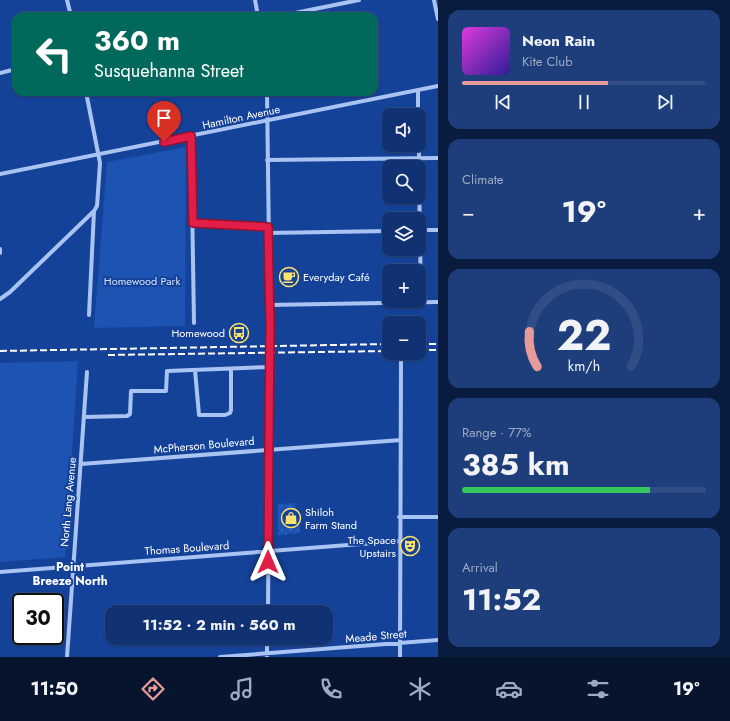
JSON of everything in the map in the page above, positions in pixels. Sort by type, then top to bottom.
[{"type":"street","points":[[67,0],[70,12]]},
{"type":"street","points":[[255,0],[257,12]]},
{"type":"street","points":[[300,12],[359,0]]},
{"type":"street","points":[[434,0],[438,19]]},
{"type":"street","points":[[0,72],[12,70]]},
{"type":"street","name":"Hamilton Avenue","points":[[0,174],[438,86]]},
{"type":"street","points":[[418,90],[418,108]]},
{"type":"street","points":[[0,299],[10,292],[97,206],[99,155],[87,96]]},
{"type":"street","points":[[267,96],[269,305],[268,605]]},
{"type":"street","points":[[191,136],[194,323]]},
{"type":"street","points":[[419,152],[419,158]]},
{"type":"street","points":[[267,160],[438,158]]},
{"type":"street","points":[[90,315],[94,210]]},
{"type":"street","points":[[193,223],[268,227]]},
{"type":"street","points":[[268,233],[382,230]]},
{"type":"street","points":[[426,230],[438,230]]},
{"type":"street","points":[[426,302],[438,302]]},
{"type":"street","points":[[269,305],[382,303]]},
{"type":"street","points":[[400,657],[399,517],[401,360]]},
{"type":"street","points":[[84,417],[128,416],[130,414],[132,391],[166,391],[167,371],[269,367]]},
{"type":"street","points":[[195,370],[199,415],[225,415],[230,413],[231,410],[231,369]]},
{"type":"street","name":"North Lang Avenue","points":[[67,657],[72,566],[87,372]]},
{"type":"street","name":"McPherson Boulevard","points":[[81,464],[401,440]]},
{"type":"street","points":[[399,517],[438,517]]},
{"type":"street","name":"Thomas Boulevard","points":[[0,572],[400,541]]},
{"type":"street","name":"Meade Street","points":[[220,657],[267,655],[438,640]]},
{"type":"green space","name":"Homewood Park","points":[[186,147],[185,326],[94,328],[107,162]]},
{"type":"green space","points":[[78,361],[65,557],[0,562],[0,363]]},
{"type":"green space","points":[[295,503],[296,513],[299,512],[300,533],[278,535],[278,504]]},
{"type":"railway","points":[[0,351],[382,344]]},
{"type":"railway","points":[[426,344],[438,344]]},
{"type":"railway","points":[[426,350],[438,350]]},
{"type":"railway","points":[[108,355],[382,351]]},
{"type":"place","name":"Everyday Café","points":[[289,277]]},
{"type":"place","name":"Homewood","points":[[239,333]]},
{"type":"place","name":"Shiloh Farm Stand","points":[[291,518]]},
{"type":"place","name":"The Space Upstairs","points":[[410,546]]},
{"type":"district","name":"Point Breeze North","points":[[70,574]]},
{"type":"route","points":[[164,142],[191,136],[193,223],[268,227],[270,323],[268,562]]}]
